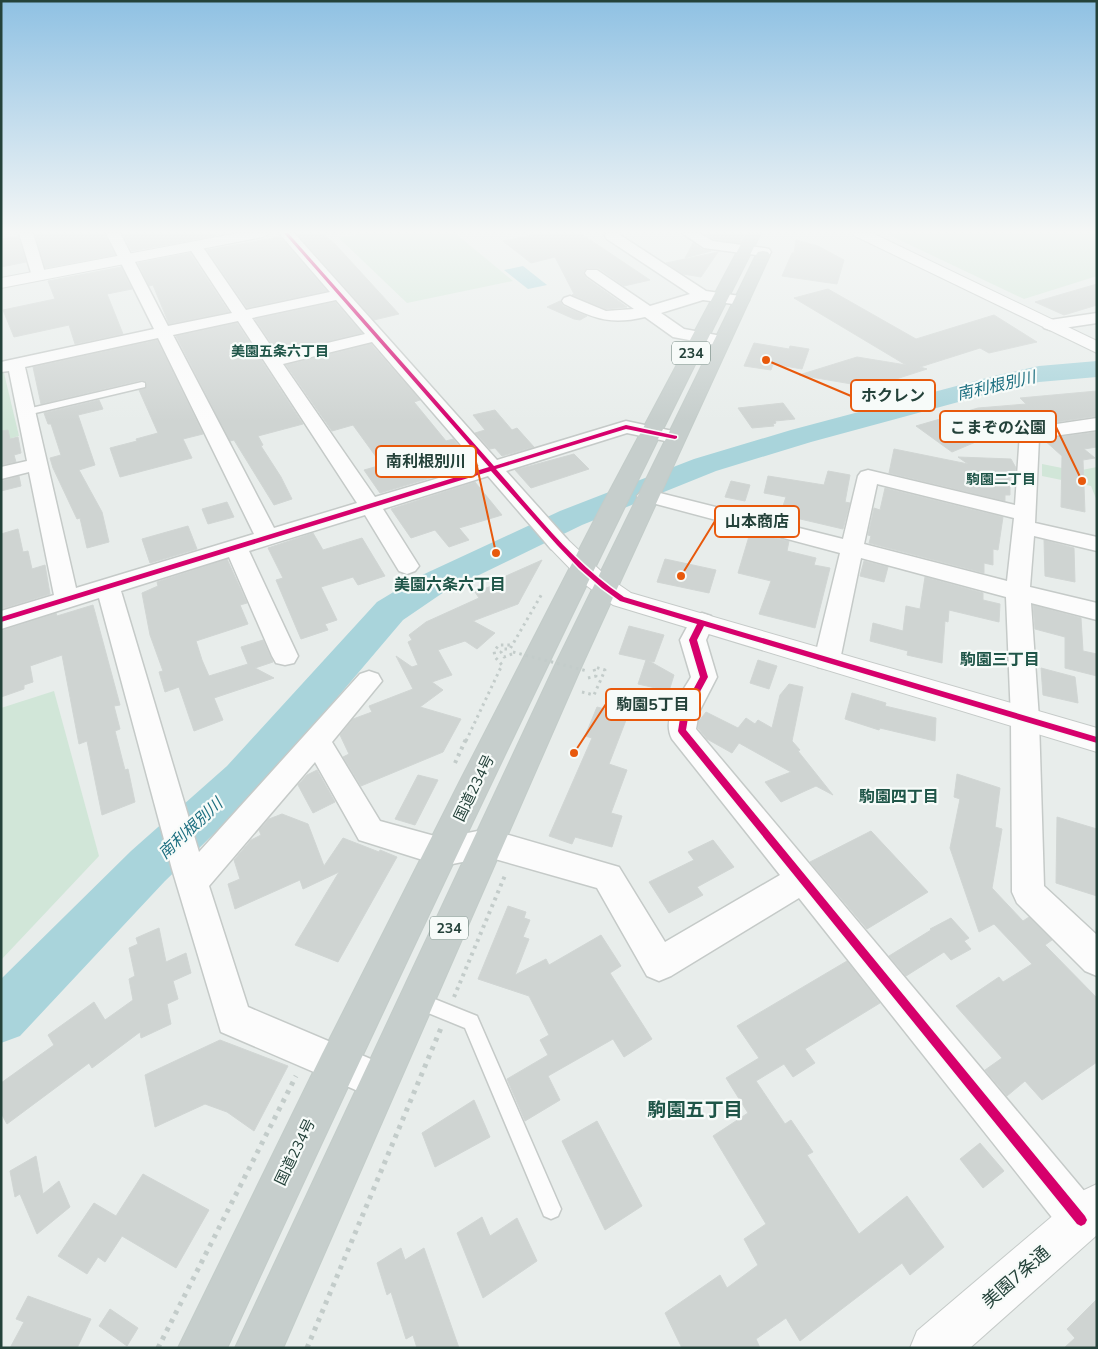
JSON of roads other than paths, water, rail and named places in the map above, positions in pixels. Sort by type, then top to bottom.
[{"type":"highway","name":"国道234号","points":[[259,1348],[488,843],[594,579],[603,525],[700,337],[711,296]]},
{"type":"highway","name":"国道234号","points":[[202,1348],[324,1056],[442,852],[594,579],[644,503],[743,296]]},
{"type":"street","points":[[145,296],[267,537]]},
{"type":"street","points":[[228,296],[370,506],[407,566]]},
{"type":"street","points":[[67,600],[27,412],[9,366],[334,296]]},
{"type":"street","points":[[339,296],[559,544],[594,579],[622,599],[1097,740]]},
{"type":"street","points":[[625,296],[679,333],[721,341]]},
{"type":"street","points":[[570,301],[604,316],[618,316],[711,296],[741,300]]},
{"type":"street","points":[[989,296],[1097,348]]},
{"type":"street","points":[[1050,326],[1097,318]]},
{"type":"street","points":[[272,360],[376,336]]},
{"type":"street","points":[[1097,424],[1030,433],[1025,521],[1018,591],[1024,719],[1028,892],[1097,959]]},
{"type":"street","points":[[1,620],[626,427],[675,437]]},
{"type":"street","points":[[1,473],[38,464]]},
{"type":"street","points":[[828,660],[854,549],[868,476],[1025,521],[1097,544]]},
{"type":"street","points":[[644,503],[854,549],[1097,612]]},
{"type":"street","points":[[236,547],[285,656]]},
{"type":"street","points":[[108,587],[168,801],[234,1019],[379,1081]]},
{"type":"street","points":[[702,622],[693,640],[704,677],[685,712],[682,731],[802,879],[1089,1213]]},
{"type":"street","points":[[191,875],[318,741],[369,681]]},
{"type":"street","points":[[318,741],[370,831],[442,852],[488,843],[608,877],[659,964],[802,879]]},
{"type":"street","name":"美園7条通","points":[[953,1342],[1089,1213]]},
{"type":"lane","points":[[27,412],[142,385]]},
{"type":"lane","points":[[417,1000],[471,1022],[551,1209]]},
{"type":"waterway","name":"南利根別川","points":[[1,1017],[148,866],[242,779],[390,611],[432,584],[571,518],[705,465],[801,436],[994,384],[1039,374],[1097,369]]},
{"type":"place","name":"ホクレン","points":[[766,360]]},
{"type":"place","name":"こまぞの公園","points":[[1082,481]]},
{"type":"place","name":"南利根別川","points":[[496,553]]},
{"type":"place","name":"山本商店","points":[[681,576]]},
{"type":"place","name":"駒園5丁目","points":[[574,753]]},
{"type":"district","name":"美園五条六丁目","points":[[280,351]]},
{"type":"district","name":"駒園二丁目","points":[[1001,479]]},
{"type":"district","name":"美園六条六丁目","points":[[450,584]]},
{"type":"district","name":"駒園三丁目","points":[[1000,659]]},
{"type":"district","name":"駒園四丁目","points":[[899,796]]},
{"type":"district","name":"駒園五丁目","points":[[695,1109]]}]
